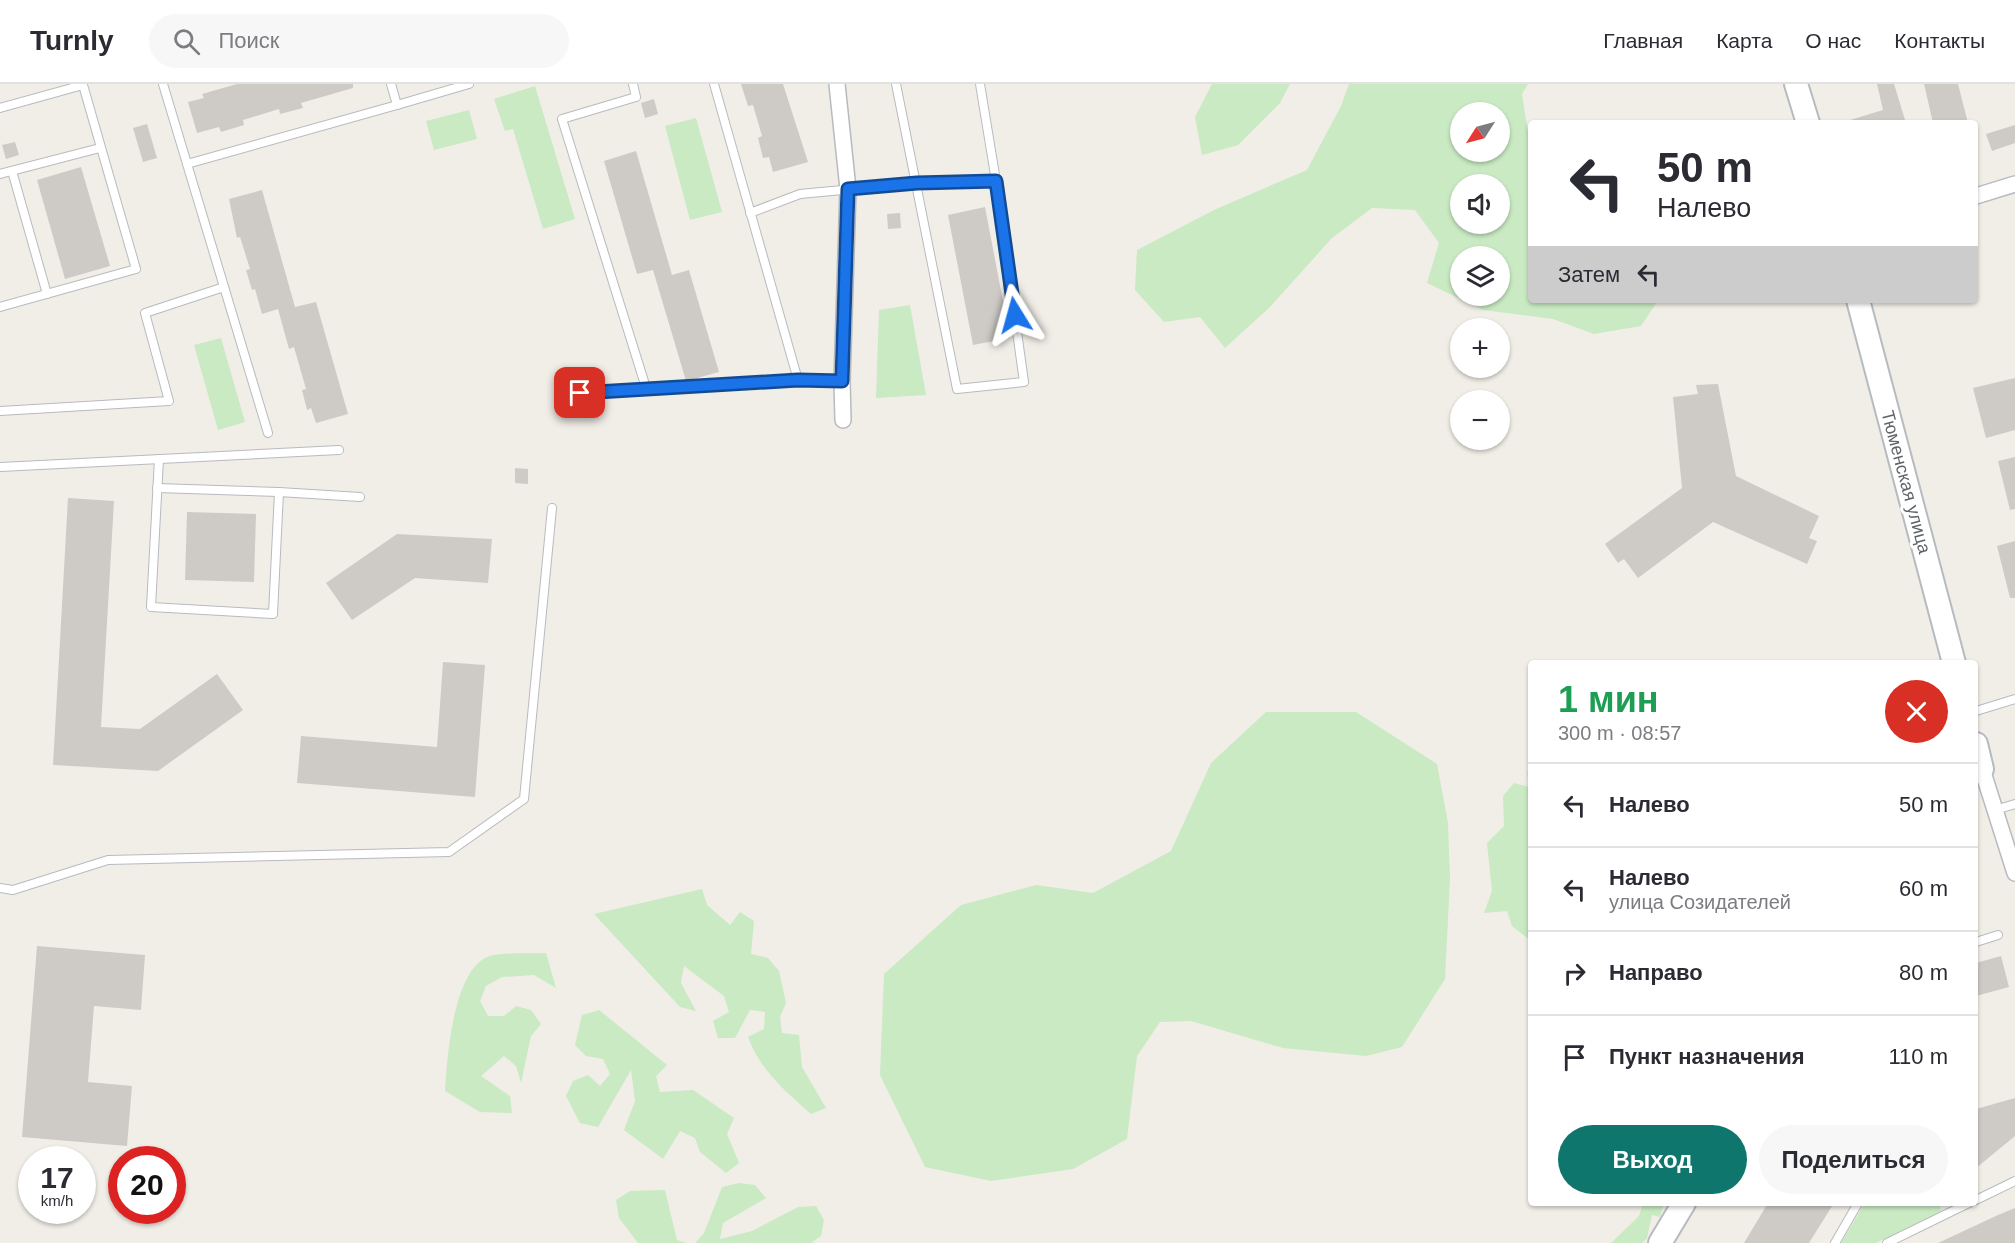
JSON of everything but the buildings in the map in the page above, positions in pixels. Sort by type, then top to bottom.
[{"type":"street","points":[[837,84],[848,189],[842,381],[843,420]]},
{"type":"street","points":[[1796,84],[1807,120]]},
{"type":"street","points":[[1978,195],[2015,184]]},
{"type":"street","name":"Тюменская улица","points":[[1859,303],[1953,660]]},
{"type":"street","points":[[1979,771],[1995,810],[2015,873]]},
{"type":"street","points":[[1660,1243],[1682,1206]]},
{"type":"lane","points":[[163,84],[268,434]]},
{"type":"lane","points":[[391,84],[397,105]]},
{"type":"lane","points":[[187,164],[470,84]]},
{"type":"lane","points":[[633,84],[636,97],[562,119],[647,391]]},
{"type":"lane","points":[[714,84],[798,380]]},
{"type":"lane","points":[[896,84],[957,389],[1024,382],[980,84]]},
{"type":"lane","points":[[0,108],[83,86],[136,269],[0,307]]},
{"type":"lane","points":[[0,174],[100,148]]},
{"type":"lane","points":[[12,171],[47,294]]},
{"type":"lane","points":[[750,213],[800,194],[917,183],[996,181]]},
{"type":"lane","points":[[0,411],[169,401],[145,313],[224,287]]},
{"type":"lane","points":[[580,393],[647,391],[798,380],[842,381]]},
{"type":"lane","points":[[0,467],[339,450]]},
{"type":"lane","points":[[159,459],[151,607],[273,614],[279,492]]},
{"type":"lane","points":[[157,488],[360,497]]},
{"type":"lane","points":[[0,888],[13,890],[108,860],[449,852],[524,799],[552,508]]},
{"type":"lane","points":[[1978,710],[2015,699]]},
{"type":"lane","points":[[1995,810],[2015,804]]},
{"type":"lane","points":[[1978,941],[1998,935]]},
{"type":"lane","points":[[1978,1199],[2015,1181]]},
{"type":"lane","points":[[1835,1243],[1856,1206]]},
{"type":"lane","points":[[1887,1243],[1963,1206]]},
{"type":"green space","points":[[1212,84],[1290,84],[1280,103],[1238,145],[1202,155],[1195,117]]},
{"type":"green space","points":[[1349,84],[1528,84],[1522,94],[1528,132],[1528,303],[1656,303],[1641,326],[1594,334],[1553,319],[1483,310],[1475,306],[1510,306],[1510,246],[1450,246],[1450,294],[1427,283],[1439,243],[1415,210],[1372,208],[1332,238],[1269,308],[1225,348],[1200,317],[1164,322],[1135,290],[1137,250],[1216,209],[1307,170],[1341,106]]},
{"type":"green space","points":[[535,86],[575,219],[543,229],[513,129],[505,131],[494,99]]},
{"type":"green space","points":[[469,110],[477,139],[434,150],[426,121]]},
{"type":"green space","points":[[696,118],[722,212],[690,220],[665,126]]},
{"type":"green space","points":[[910,305],[926,395],[876,398],[879,310]]},
{"type":"green space","points":[[221,338],[245,422],[218,430],[194,345]]},
{"type":"green space","points":[[1266,712],[1356,712],[1437,764],[1448,823],[1450,878],[1445,979],[1402,1047],[1366,1056],[1283,1048],[1191,1021],[1160,1022],[1137,1056],[1127,1139],[1073,1169],[991,1181],[925,1167],[880,1075],[884,974],[961,905],[1036,885],[1093,893],[1171,851],[1211,763]]},
{"type":"green space","points":[[1514,783],[1528,787],[1528,939],[1512,926],[1507,911],[1484,913],[1492,891],[1487,843],[1504,826],[1503,796]]},
{"type":"green space","points":[[702,889],[707,905],[730,925],[740,912],[754,921],[751,954],[768,958],[779,971],[786,1003],[780,1017],[782,1033],[799,1035],[802,1067],[826,1108],[811,1114],[783,1088],[759,1060],[748,1037],[764,1029],[765,1012],[750,1010],[735,1038],[718,1038],[713,1021],[729,1012],[724,996],[684,966],[681,983],[696,1011],[680,1007],[594,914]]},
{"type":"green space","points":[[546,953],[556,988],[534,975],[502,977],[486,986],[480,1001],[488,1016],[504,1016],[516,1006],[531,1010],[541,1024],[531,1036],[521,1083],[516,1066],[504,1056],[481,1076],[510,1096],[512,1113],[480,1112],[445,1091],[450,1037],[460,995],[468,977],[478,964],[490,956]]},
{"type":"green space","points":[[599,1010],[667,1065],[656,1076],[660,1092],[693,1090],[734,1118],[727,1134],[739,1163],[726,1173],[700,1152],[695,1138],[680,1131],[663,1159],[624,1130],[635,1101],[631,1070],[598,1127],[580,1123],[566,1096],[573,1081],[588,1075],[600,1086],[610,1074],[603,1059],[586,1056],[575,1045],[582,1015]]},
{"type":"green space","points":[[739,1183],[755,1185],[766,1198],[723,1223],[720,1239],[752,1231],[798,1207],[816,1206],[824,1220],[821,1236],[811,1243],[695,1243],[704,1233],[722,1187]]},
{"type":"green space","points":[[665,1190],[677,1240],[687,1243],[638,1243],[619,1218],[616,1200],[630,1191]]},
{"type":"green space","points":[[1642,1206],[1663,1206],[1660,1217],[1652,1215],[1647,1238],[1642,1243],[1611,1243],[1639,1216]]},
{"type":"green space","points":[[1863,1206],[1940,1206],[1941,1211],[1876,1243],[1841,1243]]},
{"type":"route","points":[[580,393],[647,391],[798,380],[842,381],[848,189],[917,183],[996,181],[1015,315]]}]
